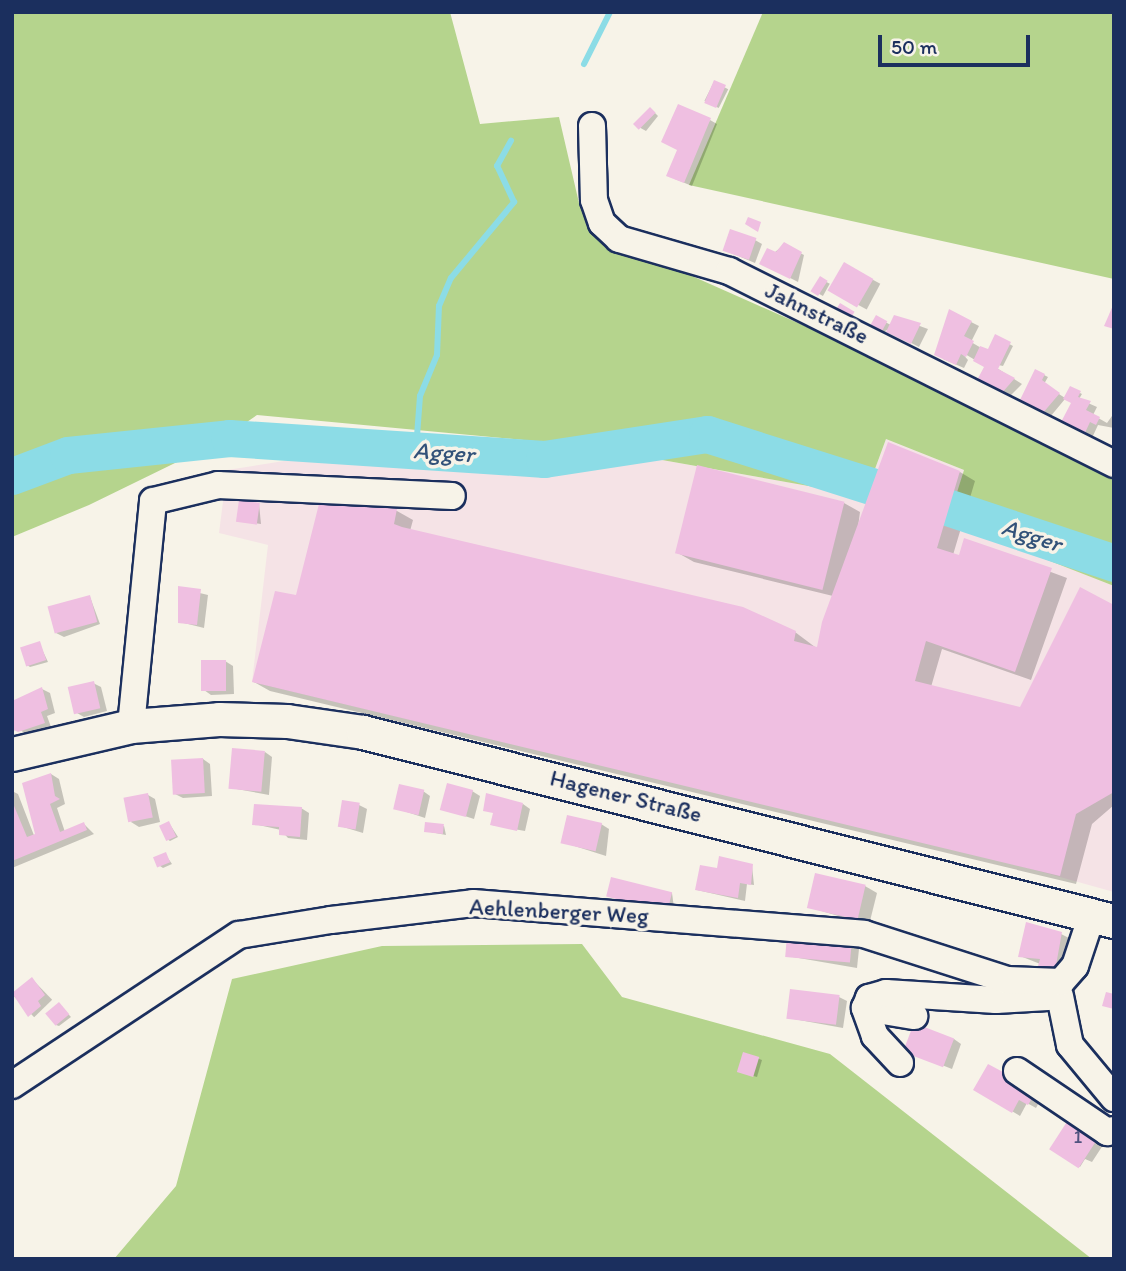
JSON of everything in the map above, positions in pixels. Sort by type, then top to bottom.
[{"type":"main road","name":"Hagener Straße","points":[[12,754],[131,726],[219,719],[287,721],[363,732],[1103,918]]},
{"type":"street","name":"Jahnstraße","points":[[592,126],[594,200],[602,223],[620,239],[729,271],[1114,464]]},
{"type":"street","points":[[131,726],[153,501],[218,485],[452,496]]},
{"type":"street","name":"Aehlenberger Weg","points":[[12,1085],[239,935],[473,903],[864,934],[1007,981],[1061,989]]},
{"type":"street","points":[[1103,918],[1061,989],[1070,1045],[1114,1098]]},
{"type":"street","points":[[900,1063],[875,1035],[865,1008],[869,998],[886,993],[996,1000],[1061,989]]},
{"type":"street","points":[[865,1008],[914,1016]]},
{"type":"street","points":[[1017,1071],[1107,1132],[1114,1130]]},
{"type":"shaded area","points":[[886,439],[964,470],[949,521],[1114,586],[1114,892],[984,856],[252,682],[268,545],[219,533],[227,470],[334,453],[577,445],[865,496]]},
{"type":"green space","points":[[12,12],[450,12],[480,124],[559,117],[579,203],[607,247],[692,276],[904,370],[1114,476],[1114,586],[948,521],[964,470],[886,439],[865,496],[577,445],[257,415],[218,442],[89,505],[12,537]]},
{"type":"green space","points":[[763,12],[1114,12],[1114,279],[689,185]]},
{"type":"green space","points":[[582,944],[622,997],[830,1054],[1092,1259],[114,1259],[176,1186],[232,979],[382,946]]},
{"type":"building","points":[[714,80],[726,85],[716,108],[704,103]]},
{"type":"building","points":[[678,104],[711,118],[684,183],[666,176],[677,150],[661,142]]},
{"type":"building","points":[[650,107],[656,113],[639,130],[633,124]]},
{"type":"building","points":[[748,217],[761,222],[758,232],[745,224]]},
{"type":"building","points":[[730,229],[756,238],[749,260],[723,251]]},
{"type":"building","points":[[784,242],[802,252],[790,279],[759,264],[767,248],[776,252]]},
{"type":"building","points":[[844,262],[873,279],[857,308],[828,291]]},
{"type":"building","points":[[820,276],[828,281],[818,296],[810,291]]},
{"type":"building","points":[[840,303],[855,312],[850,319],[835,311]]},
{"type":"building","points":[[1114,303],[1114,329],[1104,326]]},
{"type":"building","points":[[949,309],[972,321],[964,336],[974,341],[966,357],[961,354],[956,365],[934,355]]},
{"type":"building","points":[[876,315],[887,321],[878,338],[867,332]]},
{"type":"building","points":[[894,315],[921,323],[911,344],[886,332]]},
{"type":"building","points":[[995,334],[1011,342],[998,369],[1015,378],[1001,394],[976,382],[984,367],[973,361],[980,346],[988,349]]},
{"type":"building","points":[[1035,369],[1045,374],[1042,380],[1060,393],[1042,414],[1019,402]]},
{"type":"building","points":[[1070,386],[1081,391],[1078,397],[1091,401],[1086,410],[1100,417],[1096,425],[1090,422],[1084,435],[1060,424],[1071,403],[1063,399]]},
{"type":"building","points":[[888,442],[960,471],[937,548],[959,555],[964,538],[1052,568],[1015,672],[926,641],[915,681],[1020,707],[1080,587],[1114,605],[1114,792],[1076,814],[1060,876],[252,682],[275,591],[296,595],[322,492],[397,509],[394,524],[402,527],[743,607],[796,631],[794,641],[817,647],[822,622]]},
{"type":"building","points":[[697,465],[844,502],[822,590],[675,553]]},
{"type":"building","points":[[239,500],[260,503],[257,525],[236,522]]},
{"type":"building","points":[[178,586],[201,589],[197,625],[178,623]]},
{"type":"building","points":[[90,595],[97,622],[55,633],[47,606]]},
{"type":"building","points":[[40,641],[46,660],[26,667],[20,647]]},
{"type":"building","points":[[201,660],[226,660],[226,691],[201,691]]},
{"type":"building","points":[[94,681],[100,708],[74,714],[68,687]]},
{"type":"building","points":[[42,687],[48,709],[41,712],[45,723],[18,732],[12,729],[12,701]]},
{"type":"building","points":[[232,748],[265,751],[261,792],[228,789]]},
{"type":"building","points":[[203,758],[205,793],[173,795],[171,760]]},
{"type":"building","points":[[51,773],[55,796],[60,799],[50,804],[60,832],[84,822],[87,830],[12,861],[12,801],[27,837],[35,834],[22,783]]},
{"type":"building","points":[[447,783],[473,790],[466,817],[440,810]]},
{"type":"building","points":[[399,784],[424,790],[418,815],[393,809]]},
{"type":"building","points":[[148,793],[153,818],[128,822],[123,798]]},
{"type":"building","points":[[486,793],[523,803],[517,831],[490,825],[493,813],[483,811]]},
{"type":"building","points":[[342,800],[360,803],[356,829],[338,827]]},
{"type":"building","points":[[254,804],[302,807],[300,837],[279,835],[279,827],[252,825]]},
{"type":"building","points":[[567,815],[602,823],[596,851],[560,843]]},
{"type":"building","points":[[169,821],[176,836],[166,841],[159,826]]},
{"type":"building","points":[[425,822],[444,824],[443,834],[424,832]]},
{"type":"building","points":[[166,852],[170,862],[157,867],[153,857]]},
{"type":"building","points":[[719,856],[753,864],[751,885],[740,883],[738,898],[695,890],[700,865],[717,868]]},
{"type":"building","points":[[815,873],[866,885],[858,920],[807,908]]},
{"type":"building","points":[[611,877],[672,892],[667,912],[606,896]]},
{"type":"building","points":[[1026,922],[1062,932],[1055,971],[1038,966],[1040,959],[1018,957]]},
{"type":"building","points":[[787,936],[852,942],[850,963],[785,957]]},
{"type":"building","points":[[32,977],[45,995],[38,1001],[41,1006],[28,1017],[12,993]]},
{"type":"building","points":[[790,989],[840,995],[836,1025],[786,1019]]},
{"type":"building","points":[[1106,992],[1114,994],[1114,1009],[1102,1006]]},
{"type":"building","points":[[59,1002],[69,1014],[55,1026],[45,1014]]},
{"type":"building","points":[[914,1023],[954,1038],[943,1067],[903,1052]]},
{"type":"building","points":[[743,1052],[759,1057],[753,1077],[737,1072]]},
{"type":"building","points":[[988,1064],[1037,1090],[1028,1105],[1019,1100],[1012,1113],[973,1090]]},
{"type":"building","points":[[1072,1114],[1101,1133],[1078,1168],[1049,1149]]},
{"type":"waterway","points":[[584,64],[610,12]]},
{"type":"waterway","points":[[394,449],[417,436],[420,396],[437,355],[439,306],[451,278],[514,202],[497,166],[511,141]]},
{"type":"waterway","name":"Agger","points":[[12,476],[68,455],[229,438],[544,459],[707,434],[871,486]]},
{"type":"waterway","name":"Agger","points":[[950,508],[1114,563]]}]
